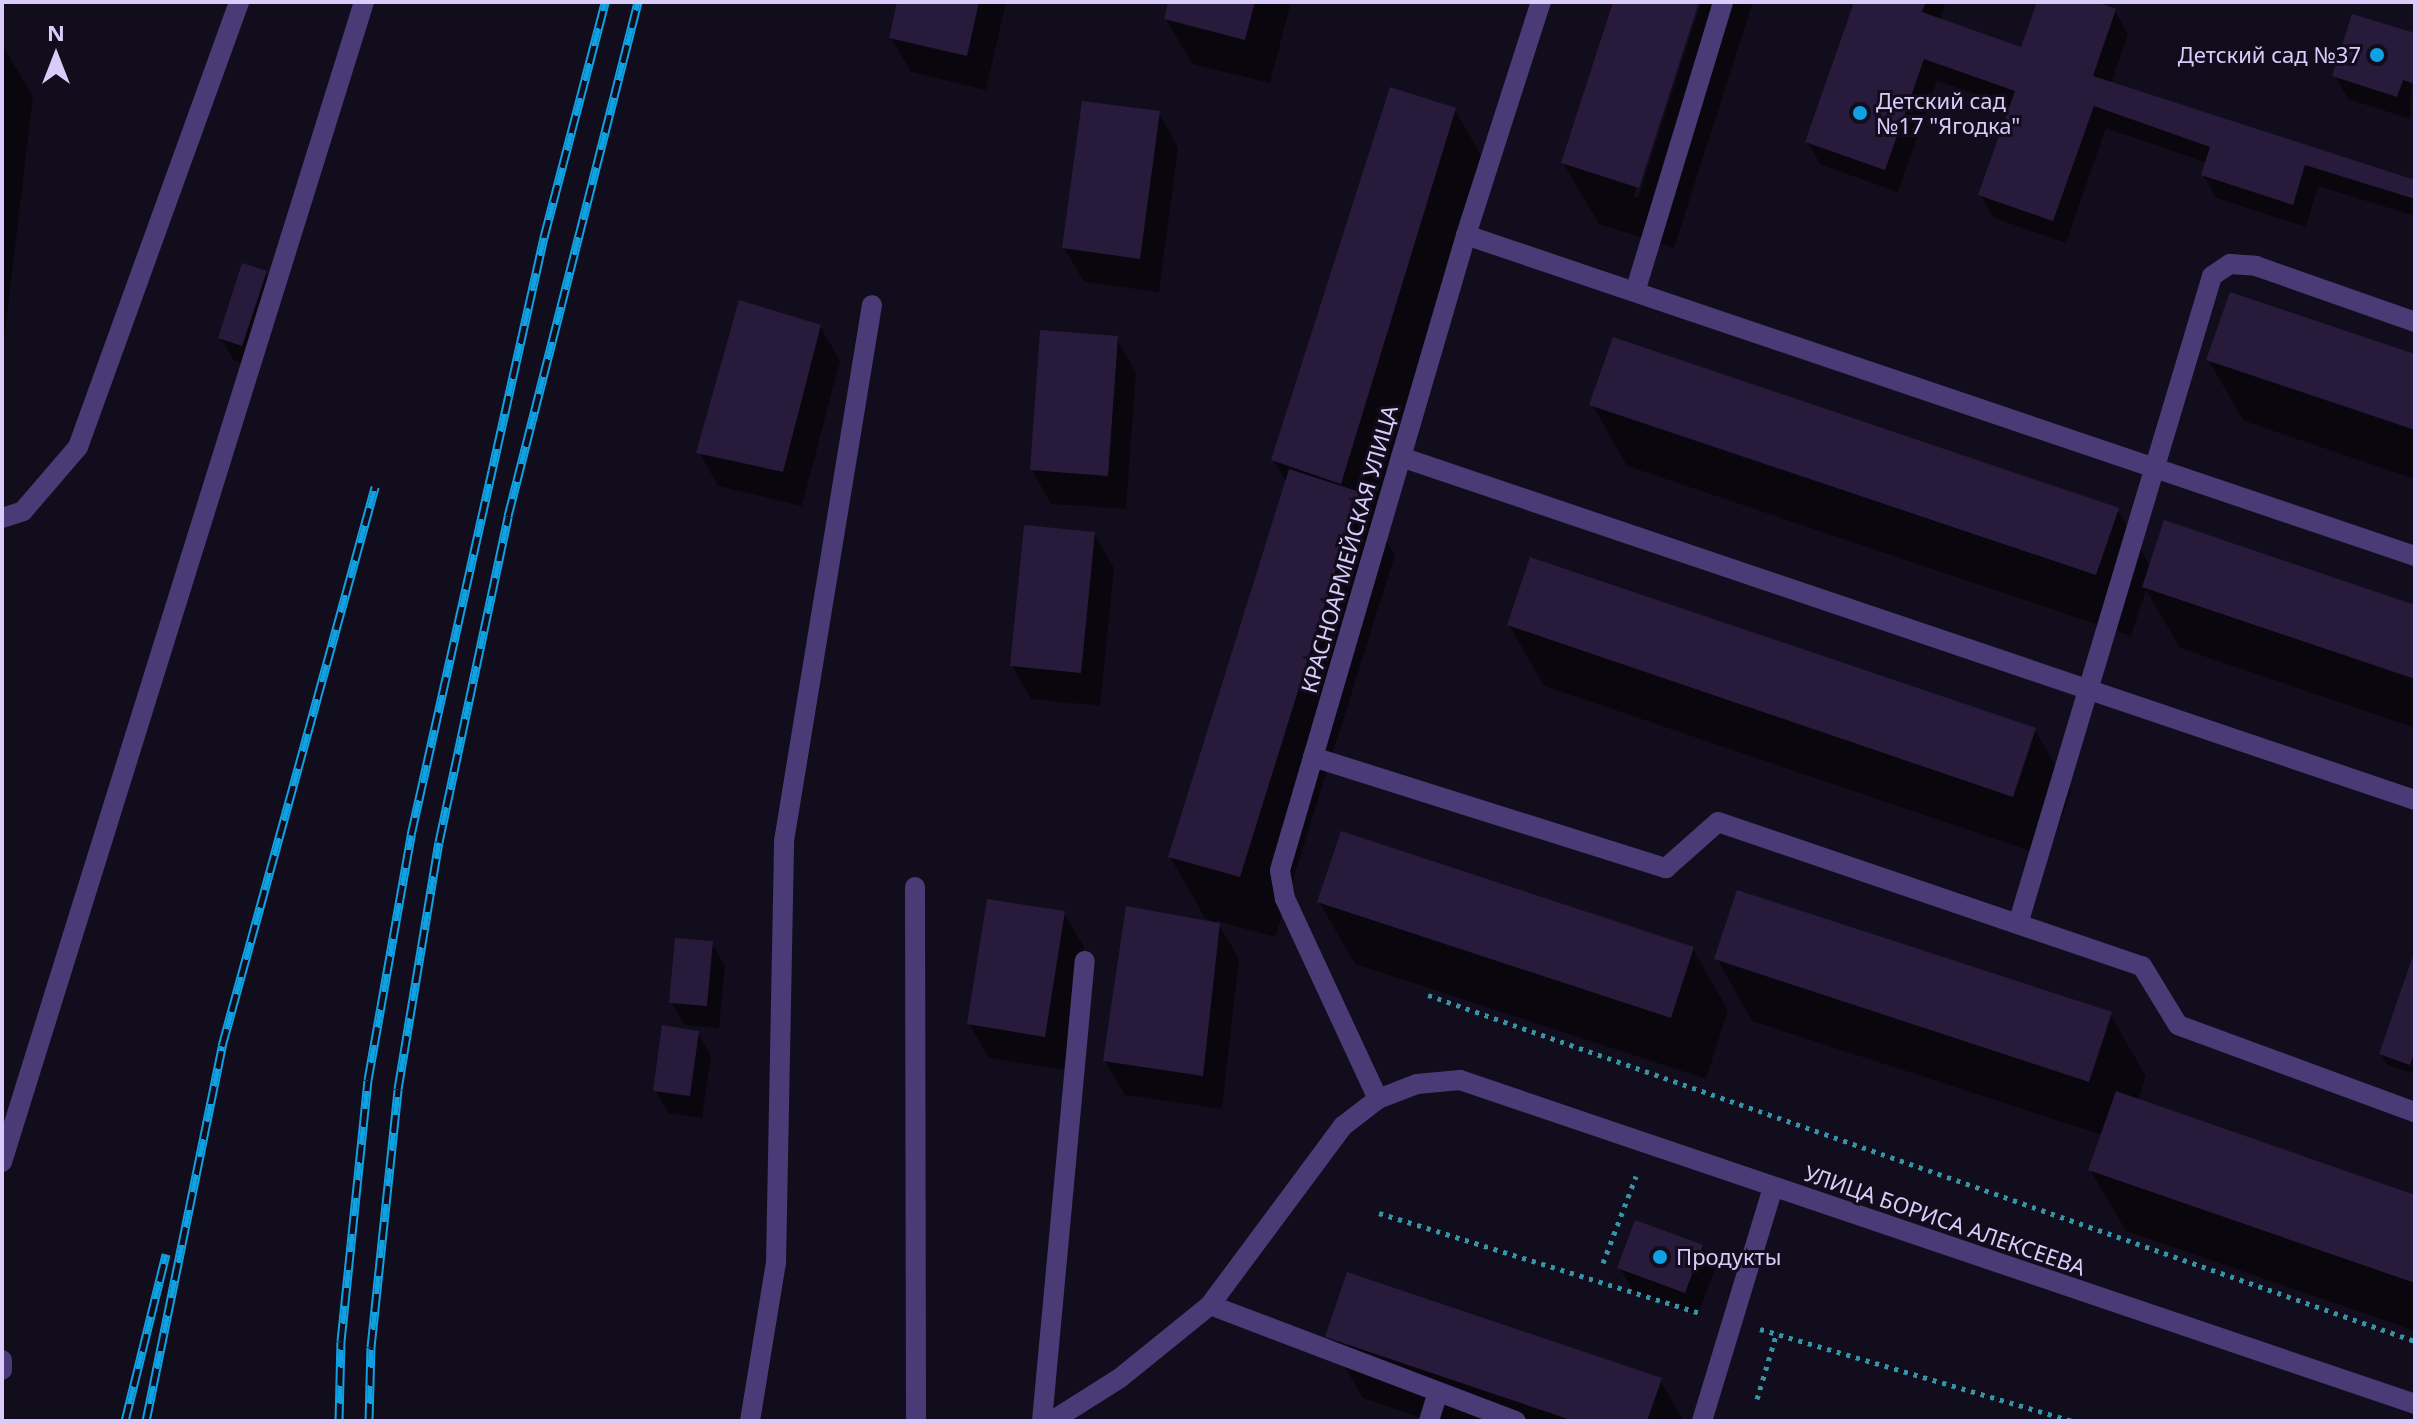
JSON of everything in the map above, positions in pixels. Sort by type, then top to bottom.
[{"type":"street","points":[[2,518],[23,511],[78,447],[239,2]]},
{"type":"street","points":[[2,1162],[364,2]]},
{"type":"street","name":"КРАСНОАРМЕЙСКАЯ УЛИЦА","points":[[1378,1099],[1285,899],[1280,870],[1466,235],[1541,2]]},
{"type":"street","points":[[1635,292],[1723,2]]},
{"type":"street","points":[[1466,235],[2415,556]]},
{"type":"street","points":[[2018,924],[2085,689],[2212,276],[2230,264],[2256,266],[2415,322]]},
{"type":"street","points":[[750,1421],[776,1263],[784,841],[872,305]]},
{"type":"street","points":[[1401,457],[2415,800]]},
{"type":"street","points":[[1313,757],[1666,868],[1718,822],[2142,966],[2178,1025],[2415,1112]]},
{"type":"street","points":[[915,887],[916,1421]]},
{"type":"street","points":[[1042,1421],[1085,961]]},
{"type":"street","name":"УЛИЦА БОРИСА АЛЕКСЕЕВА","points":[[1378,1099],[1417,1084],[1460,1080],[2415,1404]]},
{"type":"street","points":[[1052,1421],[1120,1378],[1210,1305],[1314,1161],[1343,1126],[1378,1099]]},
{"type":"street","points":[[1702,1421],[1773,1188]]},
{"type":"street","points":[[1210,1305],[1516,1421]]},
{"type":"street","points":[[2,1360],[2,1370]]},
{"type":"street","points":[[1429,1421],[1438,1392]]},
{"type":"path","points":[[1428,995],[2415,1341]]},
{"type":"path","points":[[1603,1263],[1636,1176]]},
{"type":"path","points":[[1379,1213],[1730,1322],[1777,1332],[2073,1421]]},
{"type":"path","points":[[1757,1399],[1777,1332]]},
{"type":"building","points":[[897,2],[979,2],[967,56],[889,38]]},
{"type":"building","points":[[1168,2],[1255,2],[1245,40],[1164,19]]},
{"type":"building","points":[[1613,2],[1699,2],[1639,188],[1561,163]]},
{"type":"building","name":"Детский сад №17 \"Ягодка\"","points":[[1854,2],[1926,2],[1922,12],[2021,47],[2037,2],[2096,2],[2116,9],[2093,76],[2415,180],[2415,199],[2305,165],[2293,205],[2201,175],[2210,147],[2094,106],[2053,221],[1978,195],[2015,91],[1924,59],[1885,170],[1805,142]]},
{"type":"building","name":"Детский сад №37","points":[[2352,14],[2415,33],[2415,84],[2403,80],[2397,97],[2332,76]]},
{"type":"building","points":[[1390,87],[1456,108],[1341,484],[1271,460]]},
{"type":"building","points":[[1082,101],[1160,111],[1140,259],[1062,248]]},
{"type":"building","points":[[242,263],[267,271],[242,346],[218,338]]},
{"type":"building","points":[[2230,292],[2415,354],[2415,430],[2206,360]]},
{"type":"building","points":[[739,300],[821,325],[783,472],[696,453]]},
{"type":"building","points":[[1040,330],[1118,336],[1108,476],[1030,470]]},
{"type":"building","points":[[1613,337],[2119,508],[2096,575],[1589,405]]},
{"type":"building","points":[[1289,469],[1360,492],[1240,877],[1168,857]]},
{"type":"building","points":[[2164,520],[2415,605],[2415,679],[2142,587]]},
{"type":"building","points":[[1024,525],[1095,532],[1081,673],[1010,666]]},
{"type":"building","points":[[1530,557],[2036,728],[2013,797],[1507,625]]},
{"type":"building","points":[[1341,831],[1694,947],[1671,1018],[1317,902]]},
{"type":"building","points":[[1737,890],[2112,1012],[2089,1082],[1714,959]]},
{"type":"building","points":[[987,899],[1065,911],[1045,1037],[967,1024]]},
{"type":"building","points":[[1126,906],[1220,923],[1203,1076],[1103,1061]]},
{"type":"building","points":[[675,938],[713,941],[707,1006],[669,1003]]},
{"type":"building","points":[[2415,950],[2415,1051],[2410,1065],[2379,1054]]},
{"type":"building","points":[[662,1025],[699,1031],[690,1096],[653,1091]]},
{"type":"building","points":[[2116,1091],[2415,1195],[2415,1283],[2088,1170]]},
{"type":"building","name":"Продукты","points":[[1635,1220],[1703,1245],[1685,1293],[1617,1268]]},
{"type":"building","points":[[1347,1272],[1662,1378],[1647,1421],[1574,1421],[1325,1337]]},
{"type":"railway","points":[[339,1421],[341,1341],[368,1080],[411,835],[544,237],[605,2]]},
{"type":"railway","points":[[369,1421],[371,1347],[398,1089],[439,842],[508,516],[638,2]]},
{"type":"railway","points":[[146,1421],[222,1046],[375,487]]},
{"type":"railway","points":[[125,1421],[166,1254]]},
{"type":"place","name":"Детский сад №37","points":[[2377,55]]},
{"type":"place","name":"Детский сад №17 \"Ягодка\"","points":[[1860,113]]},
{"type":"place","name":"Продукты","points":[[1660,1257]]}]
